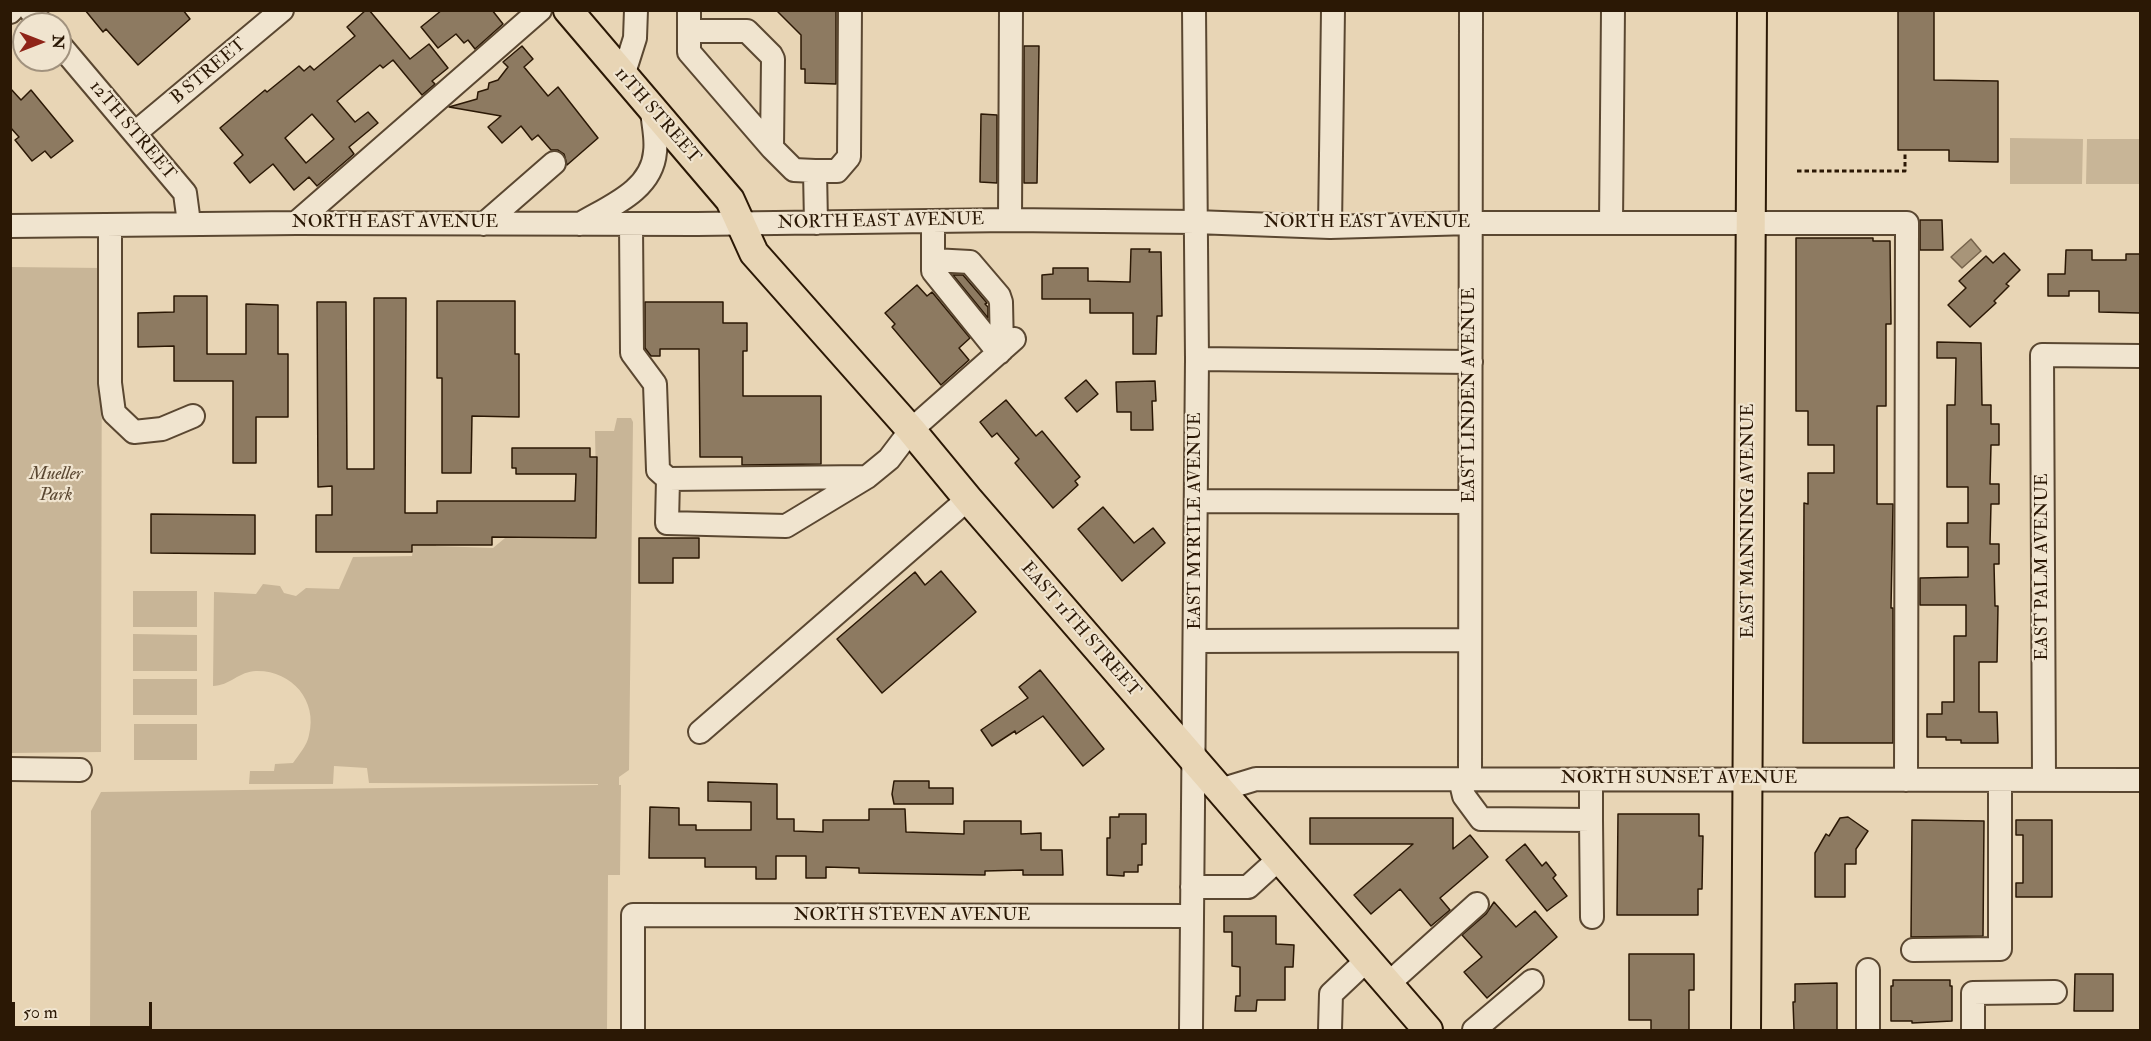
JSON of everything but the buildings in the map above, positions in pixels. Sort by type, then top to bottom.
[{"type":"main road","name":"11TH STREET","points":[[568,10],[730,200],[741,224]]},
{"type":"main road","name":"EAST MANNING AVENUE","points":[[1746,1030],[1752,10]]},
{"type":"main road","name":"EAST 11TH STREET","points":[[741,224],[754,252],[911,430],[1192,759],[1428,1030]]},
{"type":"street","name":"B STREET","points":[[135,133],[282,10]]},
{"type":"street","points":[[296,223],[540,10]]},
{"type":"street","points":[[623,76],[635,38],[636,10]]},
{"type":"street","points":[[772,148],[773,59],[771,55],[747,31],[689,21],[689,52],[772,148],[794,170],[837,171],[849,156],[850,10]]},
{"type":"street","points":[[1010,220],[1011,10]]},
{"type":"street","name":"EAST MYRTLE AVENUE","points":[[1191,1030],[1197,359],[1194,10]]},
{"type":"street","points":[[1330,227],[1333,10]]},
{"type":"street","name":"EAST LINDEN AVENUE","points":[[1465,779],[1470,640],[1470,10]]},
{"type":"street","points":[[1611,223],[1612,10]]},
{"type":"street","name":"12TH STREET","points":[[72,59],[185,193],[189,223]]},
{"type":"street","points":[[579,224],[635,191],[650,172],[656,153],[652,110]]},
{"type":"street","points":[[484,224],[554,164]]},
{"type":"street","points":[[815,171],[816,223]]},
{"type":"street","name":"NORTH EAST AVENUE","points":[[10,226],[189,223],[741,224],[1010,220],[1195,222],[1330,227],[1471,223],[1907,223],[1906,780]]},
{"type":"street","points":[[933,221],[935,275],[1005,347]]},
{"type":"street","points":[[631,224],[632,353],[655,384],[658,470],[668,479],[867,477]]},
{"type":"street","points":[[110,225],[110,383],[114,413],[134,432],[162,429],[193,416]]},
{"type":"street","points":[[933,261],[970,262],[999,296],[1005,347]]},
{"type":"street","points":[[668,479],[667,523],[786,526],[867,477],[889,459],[911,430],[1005,347]]},
{"type":"street","name":"EAST PALM AVENUE","points":[[2044,779],[2043,355],[2140,356]]},
{"type":"street","points":[[1197,359],[1471,362]]},
{"type":"street","points":[[700,732],[968,499]]},
{"type":"street","points":[[1196,501],[1470,502]]},
{"type":"street","points":[[1196,640],[1470,640]]},
{"type":"street","points":[[10,769],[80,770]]},
{"type":"street","name":"NORTH SUNSET AVENUE","points":[[1220,790],[1256,779],[2140,780]]},
{"type":"street","points":[[1465,779],[1464,796],[1481,819],[1591,820]]},
{"type":"street","points":[[1592,779],[1592,917]]},
{"type":"street","points":[[1913,950],[2000,950],[2000,780]]},
{"type":"street","points":[[1192,887],[1248,887],[1280,858]]},
{"type":"street","points":[[1388,984],[1477,904]]},
{"type":"street","name":"NORTH STEVEN AVENUE","points":[[633,1030],[633,915],[1192,916]]},
{"type":"street","points":[[1330,1030],[1331,994],[1368,959]]},
{"type":"street","points":[[1868,970],[1868,1030]]},
{"type":"street","points":[[1474,1030],[1532,981]]},
{"type":"street","points":[[1973,1030],[1973,993],[2055,992]]},
{"type":"path","points":[[1797,171],[1905,171],[1905,153]]},
{"type":"green space","points":[[2010,138],[2083,139],[2082,184],[2010,184]]},
{"type":"green space","points":[[2087,139],[2140,139],[2140,184],[2086,184]]},
{"type":"green space","name":"Mueller Park","points":[[10,267],[102,268],[101,752],[11,753]]},
{"type":"green space","points":[[617,418],[631,418],[633,422],[629,770],[619,777],[619,785],[621,785],[620,875],[608,875],[607,1030],[90,1030],[91,811],[101,792],[598,785],[369,783],[367,768],[334,766],[333,784],[249,784],[250,771],[274,771],[275,764],[293,763],[308,739],[311,722],[309,710],[305,699],[291,682],[269,672],[250,672],[224,684],[213,686],[214,592],[256,594],[263,584],[280,586],[284,593],[296,596],[306,588],[339,589],[353,557],[412,556],[414,540],[436,539],[436,546],[493,548],[505,538],[506,531],[513,538],[597,539],[595,431],[614,431]]},
{"type":"green space","points":[[133,591],[197,591],[197,627],[133,627]]},
{"type":"green space","points":[[133,634],[197,635],[197,671],[133,671]]},
{"type":"green space","points":[[133,679],[197,679],[197,715],[133,715]]},
{"type":"green space","points":[[134,724],[197,724],[197,760],[134,760]]},
{"type":"shaded area","points":[[1971,239],[1981,251],[1962,268],[1951,257]]}]
